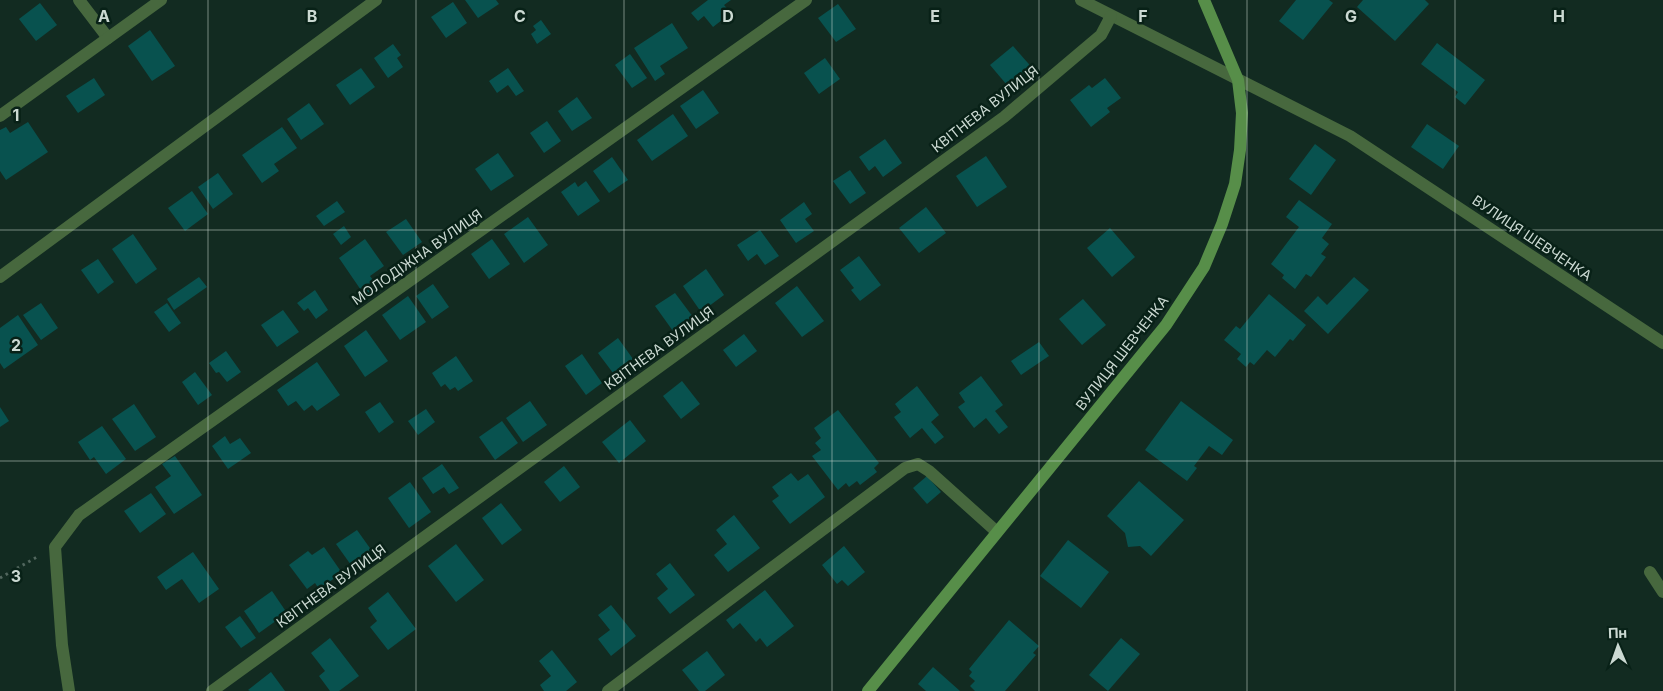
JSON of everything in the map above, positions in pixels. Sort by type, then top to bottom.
[{"type":"street","points":[[79,0],[108,38]]},
{"type":"street","points":[[0,116],[161,0]]},
{"type":"street","points":[[0,277],[376,0]]},
{"type":"street","name":"МОЛОДІЖНА ВУЛИЦЯ","points":[[55,547],[79,515],[806,0]]},
{"type":"street","points":[[1081,0],[1238,80]]},
{"type":"street","points":[[1204,0],[1238,80]]},
{"type":"street","name":"КВІТНЕВА ВУЛИЦЯ","points":[[212,691],[1004,117],[1102,35],[1111,16]]},
{"type":"street","name":"ВУЛИЦЯ ШЕВЧЕНКА","points":[[1238,80],[1350,136],[1663,343]]},
{"type":"street","name":"ВУЛИЦЯ ШЕВЧЕНКА","points":[[868,691],[1166,325],[1204,267],[1222,224],[1235,184],[1240,150],[1242,113],[1238,80]]},
{"type":"street","points":[[608,691],[905,468],[918,464],[929,471],[997,532]]},
{"type":"street","points":[[55,547],[62,645],[69,691]]},
{"type":"street","points":[[1650,572],[1663,592]]},
{"type":"path","points":[[0,578],[55,547]]},
{"type":"building","points":[[465,0],[496,0],[499,4],[478,18]]},
{"type":"building","points":[[708,0],[731,0],[724,5],[731,13],[713,27],[704,16],[698,21],[691,13]]},
{"type":"building","points":[[1296,0],[1329,0],[1333,3],[1303,40],[1279,21]]},
{"type":"building","points":[[1363,0],[1425,0],[1429,4],[1395,41],[1357,7]]},
{"type":"building","points":[[453,2],[467,23],[446,38],[431,17]]},
{"type":"building","points":[[40,3],[57,25],[36,41],[19,19]]},
{"type":"building","points":[[838,4],[856,29],[836,42],[818,18]]},
{"type":"building","points":[[541,20],[551,34],[537,44],[531,34],[536,30],[533,26]]},
{"type":"building","points":[[672,23],[688,48],[660,66],[665,74],[655,81],[634,48]]},
{"type":"building","points":[[150,30],[175,66],[152,81],[128,46]]},
{"type":"building","points":[[1437,43],[1485,80],[1465,105],[1455,97],[1458,92],[1421,64]]},
{"type":"building","points":[[393,44],[401,55],[397,58],[403,67],[388,78],[374,58]]},
{"type":"building","points":[[1013,46],[1035,71],[1012,91],[990,65]]},
{"type":"building","points":[[630,54],[647,78],[632,88],[615,65]]},
{"type":"building","points":[[825,58],[840,79],[819,94],[804,73]]},
{"type":"building","points":[[361,68],[375,87],[350,105],[336,85]]},
{"type":"building","points":[[508,68],[524,91],[516,96],[508,85],[497,93],[489,81]]},
{"type":"building","points":[[94,78],[105,95],[78,113],[66,96]]},
{"type":"building","points":[[1105,78],[1121,98],[1107,108],[1110,112],[1091,127],[1070,100],[1089,85],[1092,88]]},
{"type":"building","points":[[703,90],[719,113],[696,129],[680,106]]},
{"type":"building","points":[[577,97],[592,118],[572,131],[558,111]]},
{"type":"building","points":[[309,103],[324,124],[301,140],[287,119]]},
{"type":"building","points":[[673,114],[688,136],[652,161],[637,140]]},
{"type":"building","points":[[547,121],[561,141],[544,153],[530,133]]},
{"type":"building","points":[[28,122],[48,152],[6,180],[0,171],[0,130],[6,127],[10,133]]},
{"type":"building","points":[[1427,124],[1459,146],[1443,169],[1411,147]]},
{"type":"building","points":[[282,127],[297,148],[274,164],[279,171],[262,183],[242,155]]},
{"type":"building","points":[[885,139],[902,163],[883,177],[875,166],[869,171],[859,157]]},
{"type":"building","points":[[1315,144],[1336,160],[1311,195],[1289,179]]},
{"type":"building","points":[[498,153],[514,176],[491,191],[475,169]]},
{"type":"building","points":[[986,156],[1007,187],[977,207],[956,176]]},
{"type":"building","points":[[612,157],[628,180],[609,193],[593,171]]},
{"type":"building","points":[[850,170],[866,193],[850,204],[833,181]]},
{"type":"building","points":[[218,173],[233,194],[213,209],[198,187]]},
{"type":"building","points":[[586,181],[600,201],[578,216],[561,192],[575,182],[578,187]]},
{"type":"building","points":[[192,191],[208,214],[185,231],[168,208]]},
{"type":"building","points":[[1299,200],[1332,224],[1322,238],[1329,244],[1321,254],[1326,257],[1311,277],[1306,274],[1295,289],[1282,278],[1284,275],[1271,264],[1299,227],[1286,217]]},
{"type":"building","points":[[337,201],[345,212],[324,226],[316,216]]},
{"type":"building","points":[[804,202],[812,214],[805,219],[814,231],[796,243],[780,220]]},
{"type":"building","points":[[926,207],[946,233],[919,253],[899,228]]},
{"type":"building","points":[[528,217],[548,245],[524,263],[504,234]]},
{"type":"building","points":[[406,219],[422,242],[403,255],[386,232]]},
{"type":"building","points":[[344,226],[351,237],[341,245],[333,234]]},
{"type":"building","points":[[1110,228],[1135,257],[1112,277],[1087,248]]},
{"type":"building","points":[[760,230],[779,256],[765,265],[757,254],[748,261],[737,245]]},
{"type":"building","points":[[133,234],[157,269],[136,284],[112,249]]},
{"type":"building","points":[[365,239],[384,266],[370,276],[378,287],[365,296],[339,258]]},
{"type":"building","points":[[492,239],[510,264],[489,279],[471,254]]},
{"type":"building","points":[[859,256],[881,285],[860,301],[851,290],[854,288],[840,270]]},
{"type":"building","points":[[98,259],[114,282],[98,294],[81,270]]},
{"type":"building","points":[[706,269],[724,295],[701,312],[683,286]]},
{"type":"building","points":[[199,277],[207,287],[174,310],[167,299]]},
{"type":"building","points":[[1354,277],[1369,290],[1328,334],[1304,311],[1318,296],[1327,305]]},
{"type":"building","points":[[433,284],[449,307],[432,319],[416,296]]},
{"type":"building","points":[[797,286],[824,321],[802,337],[775,303]]},
{"type":"building","points":[[315,290],[328,310],[316,319],[308,308],[304,311],[297,303]]},
{"type":"building","points":[[675,293],[693,317],[673,331],[655,306]]},
{"type":"building","points":[[1269,294],[1306,325],[1293,341],[1290,339],[1275,357],[1267,350],[1254,365],[1250,362],[1246,367],[1237,359],[1241,354],[1224,340],[1236,326],[1240,329]]},
{"type":"building","points":[[408,296],[426,322],[400,340],[382,315]]},
{"type":"building","points":[[1083,299],[1106,325],[1082,345],[1059,319]]},
{"type":"building","points":[[41,303],[58,328],[41,340],[23,315]]},
{"type":"building","points":[[167,303],[181,323],[169,332],[154,312]]},
{"type":"building","points":[[283,310],[299,332],[277,347],[261,325]]},
{"type":"building","points":[[18,315],[38,345],[4,369],[0,363],[0,328]]},
{"type":"building","points":[[366,330],[388,361],[365,377],[344,346]]},
{"type":"building","points":[[744,334],[757,351],[736,367],[723,350]]},
{"type":"building","points":[[618,338],[633,359],[613,373],[598,353]]},
{"type":"building","points":[[1039,342],[1049,356],[1021,375],[1011,361]]},
{"type":"building","points":[[226,351],[241,372],[227,382],[219,372],[216,373],[209,363]]},
{"type":"building","points":[[582,354],[602,383],[586,395],[565,366]]},
{"type":"building","points":[[456,356],[473,381],[458,391],[455,387],[450,390],[445,384],[441,387],[432,373]]},
{"type":"building","points":[[317,362],[340,395],[317,411],[312,405],[304,411],[296,401],[288,406],[277,390]]},
{"type":"building","points":[[195,372],[212,395],[198,405],[182,382]]},
{"type":"building","points":[[981,376],[1003,405],[995,411],[1008,427],[999,434],[986,418],[974,428],[958,407],[965,402],[959,393]]},
{"type":"building","points":[[682,381],[700,404],[681,419],[663,396]]},
{"type":"building","points":[[917,386],[939,415],[931,422],[944,437],[935,444],[922,428],[910,438],[894,417],[901,412],[895,404]]},
{"type":"building","points":[[530,401],[547,425],[523,442],[506,418]]},
{"type":"building","points":[[1181,401],[1233,440],[1222,455],[1209,446],[1194,466],[1197,468],[1187,481],[1145,450]]},
{"type":"building","points":[[380,402],[394,422],[379,433],[365,412]]},
{"type":"building","points":[[134,404],[156,437],[135,451],[112,419]]},
{"type":"building","points":[[0,407],[9,421],[0,427]]},
{"type":"building","points":[[426,409],[435,422],[418,435],[408,421]]},
{"type":"building","points":[[838,410],[879,463],[874,468],[877,472],[860,485],[857,481],[849,487],[846,483],[838,490],[812,456],[821,450],[815,443],[821,438],[814,428]]},
{"type":"building","points":[[630,420],[646,441],[619,463],[602,442]]},
{"type":"building","points":[[502,421],[518,443],[495,460],[479,437]]},
{"type":"building","points":[[102,426],[126,459],[106,474],[94,457],[90,460],[78,442]]},
{"type":"building","points":[[225,436],[230,444],[240,438],[251,453],[228,469],[212,446]]},
{"type":"building","points":[[175,456],[202,495],[174,514],[155,487],[171,476],[162,464]]},
{"type":"building","points":[[442,464],[459,488],[449,494],[444,487],[433,494],[422,478]]},
{"type":"building","points":[[564,466],[580,487],[560,502],[544,482]]},
{"type":"building","points":[[791,473],[798,481],[808,474],[825,497],[790,524],[772,501],[779,496],[772,487]]},
{"type":"building","points":[[927,476],[941,492],[927,504],[913,488]]},
{"type":"building","points":[[1139,481],[1184,520],[1151,556],[1140,546],[1128,547],[1125,533],[1107,516]]},
{"type":"building","points":[[410,482],[431,512],[409,528],[388,498]]},
{"type":"building","points":[[151,493],[166,514],[140,533],[124,511]]},
{"type":"building","points":[[501,503],[522,530],[502,545],[482,518]]},
{"type":"building","points":[[734,515],[760,548],[728,572],[714,555],[727,544],[716,530]]},
{"type":"building","points":[[357,530],[372,551],[351,565],[336,544]]},
{"type":"building","points":[[1068,540],[1109,572],[1081,608],[1040,576]]},
{"type":"building","points":[[456,544],[484,580],[456,602],[428,566]]},
{"type":"building","points":[[844,546],[865,572],[848,586],[842,580],[837,584],[822,565]]},
{"type":"building","points":[[324,547],[342,573],[319,589],[315,583],[307,589],[289,565],[308,551],[312,555]]},
{"type":"building","points":[[193,552],[219,589],[199,603],[182,579],[166,590],[157,577]]},
{"type":"building","points":[[670,563],[695,595],[670,614],[657,598],[668,589],[656,574]]},
{"type":"building","points":[[765,590],[794,626],[767,647],[760,638],[756,642],[740,623],[733,629],[726,620]]},
{"type":"building","points":[[272,591],[287,613],[259,633],[244,611]]},
{"type":"building","points":[[388,592],[416,629],[388,650],[370,627],[377,621],[368,608]]},
{"type":"building","points":[[611,605],[636,636],[611,656],[598,639],[610,630],[598,615]]},
{"type":"building","points":[[240,616],[256,638],[241,648],[225,627]]},
{"type":"building","points":[[1009,620],[1039,646],[1033,653],[1036,655],[1005,691],[975,691],[970,686],[975,681],[969,676],[972,672],[969,669]]},
{"type":"building","points":[[330,638],[359,676],[339,691],[330,691],[319,676],[325,671],[311,653]]},
{"type":"building","points":[[1121,638],[1140,654],[1108,691],[1089,675]]},
{"type":"building","points":[[552,650],[577,682],[566,691],[544,691],[540,685],[551,676],[539,661]]},
{"type":"building","points":[[707,651],[725,675],[705,691],[699,691],[682,670]]},
{"type":"building","points":[[933,667],[960,691],[926,691],[918,684]]},
{"type":"building","points":[[271,672],[285,691],[248,690]]}]
